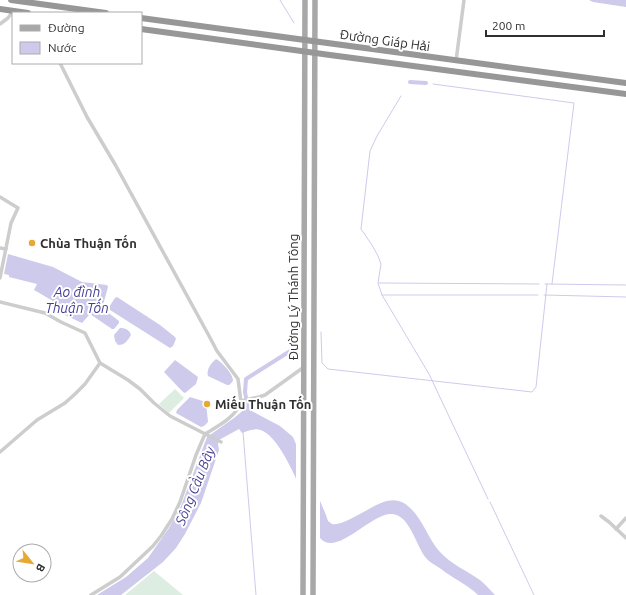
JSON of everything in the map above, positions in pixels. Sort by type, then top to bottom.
[{"type":"highway","points":[[13,11],[13,0],[100,12]]},
{"type":"highway","points":[[27,12],[28,1]]},
{"type":"highway","points":[[0,9],[20,12]]},
{"type":"highway","name":"Đường Giáp Hải","points":[[142,18],[626,83]]},
{"type":"highway","name":"Đường Giáp Hải","points":[[142,29],[626,94]]},
{"type":"highway","points":[[466,73],[468,62]]},
{"type":"main road","name":"Đường Lý Thánh Tông","points":[[303,595],[305,0]]},
{"type":"main road","name":"Đường Lý Thánh Tông","points":[[313,595],[314,0]]},
{"type":"main road","points":[[304,356],[314,356]]},
{"type":"street","points":[[456,61],[464,0]]},
{"type":"street","points":[[0,24],[8,18],[12,12]]},
{"type":"street","points":[[60,64],[87,117],[116,166],[208,334],[238,379],[242,400],[240,405],[225,422],[206,434],[180,502],[172,519],[161,536],[153,546],[120,577],[91,595]]},
{"type":"street","points":[[0,197],[18,208],[11,223],[0,278]]},
{"type":"street","points":[[0,248],[6,249]]},
{"type":"street","points":[[0,302],[45,313],[85,333],[100,363],[140,389],[170,416],[221,442]]},
{"type":"street","points":[[0,452],[37,420],[65,403],[85,384],[100,363]]},
{"type":"street","points":[[242,400],[265,395],[304,367]]},
{"type":"street","points":[[601,516],[626,538]]},
{"type":"street","points":[[616,529],[626,518]]},
{"type":"green space","points":[[175,389],[184,398],[169,413],[159,404]]},
{"type":"green space","points":[[154,571],[183,595],[125,595]]},
{"type":"water","points":[[589,0],[626,0],[626,7],[593,2]]},
{"type":"water","name":"Ao đình Thuận Tốn","points":[[8,254],[53,267],[82,282],[107,285],[108,287],[103,305],[106,311],[119,321],[119,323],[114,329],[112,329],[90,314],[82,323],[52,309],[53,301],[34,290],[37,284],[9,277],[9,275],[4,274]]},
{"type":"water","points":[[117,297],[160,325],[175,337],[176,339],[173,346],[170,348],[110,310],[109,307]]},
{"type":"water","points":[[120,328],[127,329],[131,335],[124,343],[118,345],[115,341],[114,335]]},
{"type":"water","points":[[216,359],[224,365],[231,374],[233,381],[229,385],[208,376],[209,367]]},
{"type":"water","points":[[175,360],[198,377],[196,384],[185,393],[164,372]]},
{"type":"water","points":[[190,397],[206,402],[208,422],[204,426],[201,427],[176,413],[177,410]]},
{"type":"water","name":"Sông Cầu Bây","points":[[246,408],[280,426],[293,437],[328,521],[332,524],[337,524],[351,519],[381,503],[393,500],[402,502],[418,517],[436,547],[444,556],[480,580],[495,595],[478,595],[429,561],[422,553],[408,525],[404,520],[392,514],[384,515],[345,539],[327,543],[320,538],[304,496],[289,463],[272,438],[263,431],[257,429],[242,433],[239,429],[219,440],[219,450],[201,503],[176,548],[163,562],[121,595],[97,595],[126,577],[148,558],[169,528],[181,506],[207,437]]},
{"type":"pier","points":[[296,438],[320,494],[320,541],[296,486]]},
{"type":"waterway","points":[[280,0],[294,23]]},
{"type":"waterway","points":[[410,82],[426,83]]},
{"type":"waterway","points":[[433,84],[574,103],[552,284]]},
{"type":"waterway","points":[[401,96],[377,136],[370,151],[361,229],[372,245],[381,264],[378,283],[382,295],[429,374],[488,499]]},
{"type":"waterway","points":[[379,283],[539,284]]},
{"type":"waterway","points":[[545,284],[626,285]]},
{"type":"waterway","points":[[321,332],[322,363],[328,369],[532,392],[536,387],[547,284]]},
{"type":"waterway","points":[[382,295],[538,295]]},
{"type":"waterway","points":[[544,295],[626,297]]},
{"type":"waterway","points":[[249,413],[245,392],[246,379],[295,348]]},
{"type":"waterway","points":[[243,432],[256,595]]},
{"type":"waterway","points":[[490,502],[534,595]]},
{"type":"place","name":"Chùa Thuận Tốn","points":[[32,243]]},
{"type":"place","name":"Miếu Thuận Tốn","points":[[207,404]]}]
